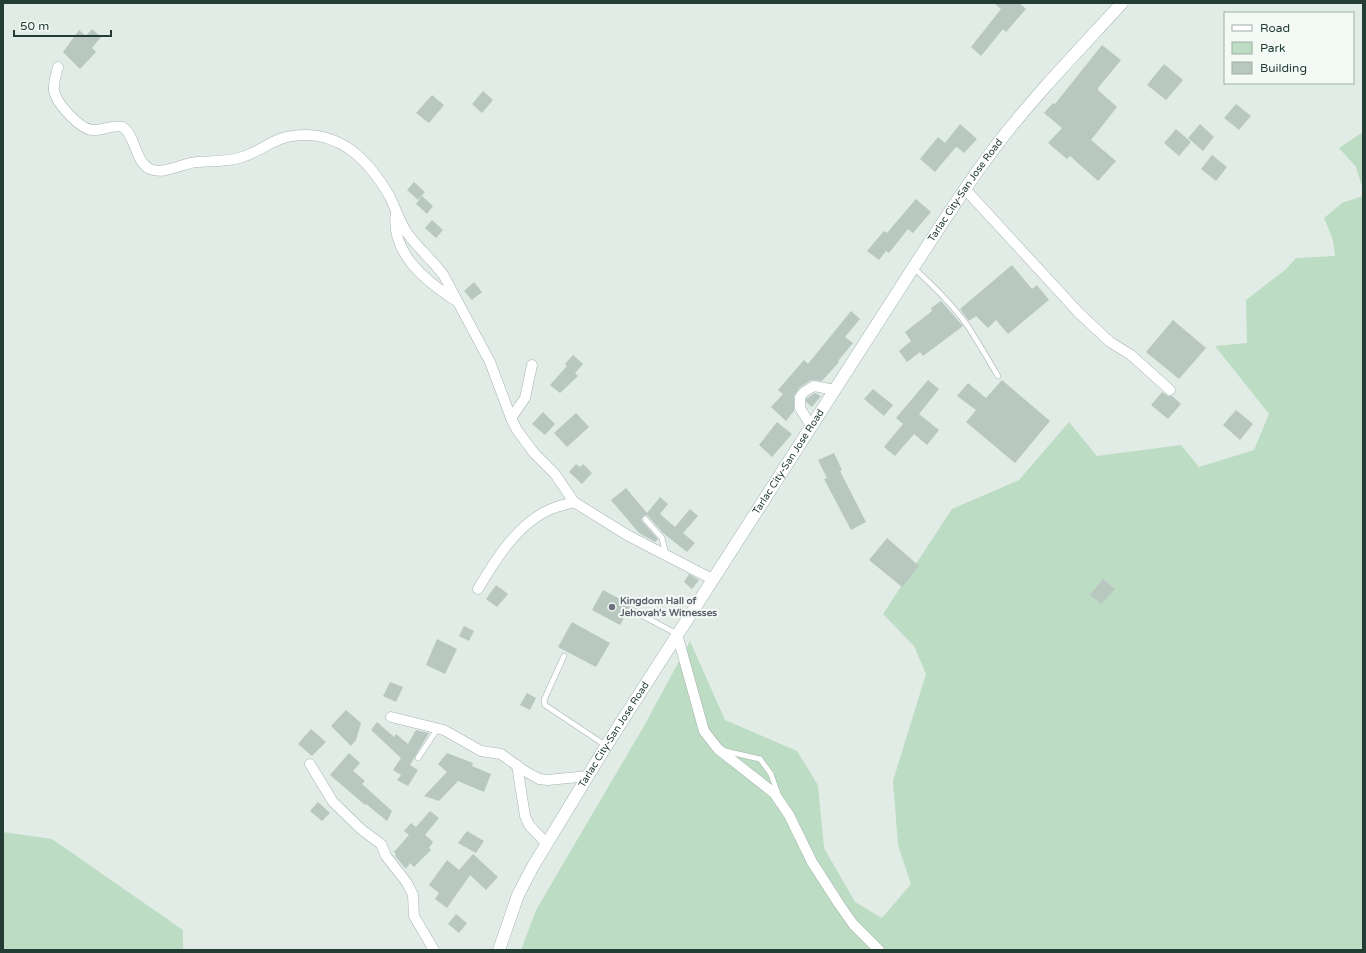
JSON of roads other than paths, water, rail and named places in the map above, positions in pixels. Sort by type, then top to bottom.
[{"type":"main road","name":"Tarlac City-San Jose Road","points":[[499,950],[518,894],[606,746],[913,268],[965,189],[999,142],[1043,90],[1122,3]]},
{"type":"street","points":[[58,67],[54,84],[55,96],[77,122],[92,130],[114,126],[123,127],[129,134],[143,163],[151,170],[162,170],[195,162],[235,159],[246,156],[281,138],[317,135],[340,142],[362,160],[383,185],[396,211],[414,241],[436,264],[490,362],[510,418],[525,442],[555,474],[574,502],[620,531],[712,579]]},
{"type":"street","points":[[965,189],[1079,314],[1110,342],[1131,355],[1170,390]]},
{"type":"street","points":[[396,211],[395,231],[402,249],[429,282],[457,301]]},
{"type":"street","points":[[510,418],[525,398],[532,366]]},
{"type":"street","points":[[811,426],[800,408],[800,397],[804,392],[814,386],[835,390]]},
{"type":"street","points":[[478,590],[499,554],[513,538],[541,515],[550,510],[574,502]]},
{"type":"street","points":[[677,634],[686,660],[700,721],[704,731],[718,750],[761,782],[782,804],[812,862],[839,904],[854,924],[879,950]]},
{"type":"street","points":[[391,717],[438,728],[451,733],[473,748],[481,751],[501,754],[523,770],[539,779],[548,780],[588,776]]},
{"type":"street","points":[[310,764],[333,802],[362,830],[381,844],[386,856],[407,883],[413,895],[414,916],[434,950]]},
{"type":"street","points":[[517,765],[525,816],[529,825],[547,844]]},
{"type":"lane","points":[[913,268],[935,288],[957,312],[967,325],[998,376]]},
{"type":"lane","points":[[645,519],[662,538],[665,544],[666,556]]},
{"type":"lane","points":[[632,610],[677,634]]},
{"type":"lane","points":[[564,656],[544,700],[545,705],[606,746]]},
{"type":"lane","points":[[418,758],[438,728]]},
{"type":"lane","points":[[718,750],[760,759],[771,774],[782,804]]},
{"type":"place","name":"Kingdom Hall of Jehovah's Witnesses","points":[[612,607]]}]
